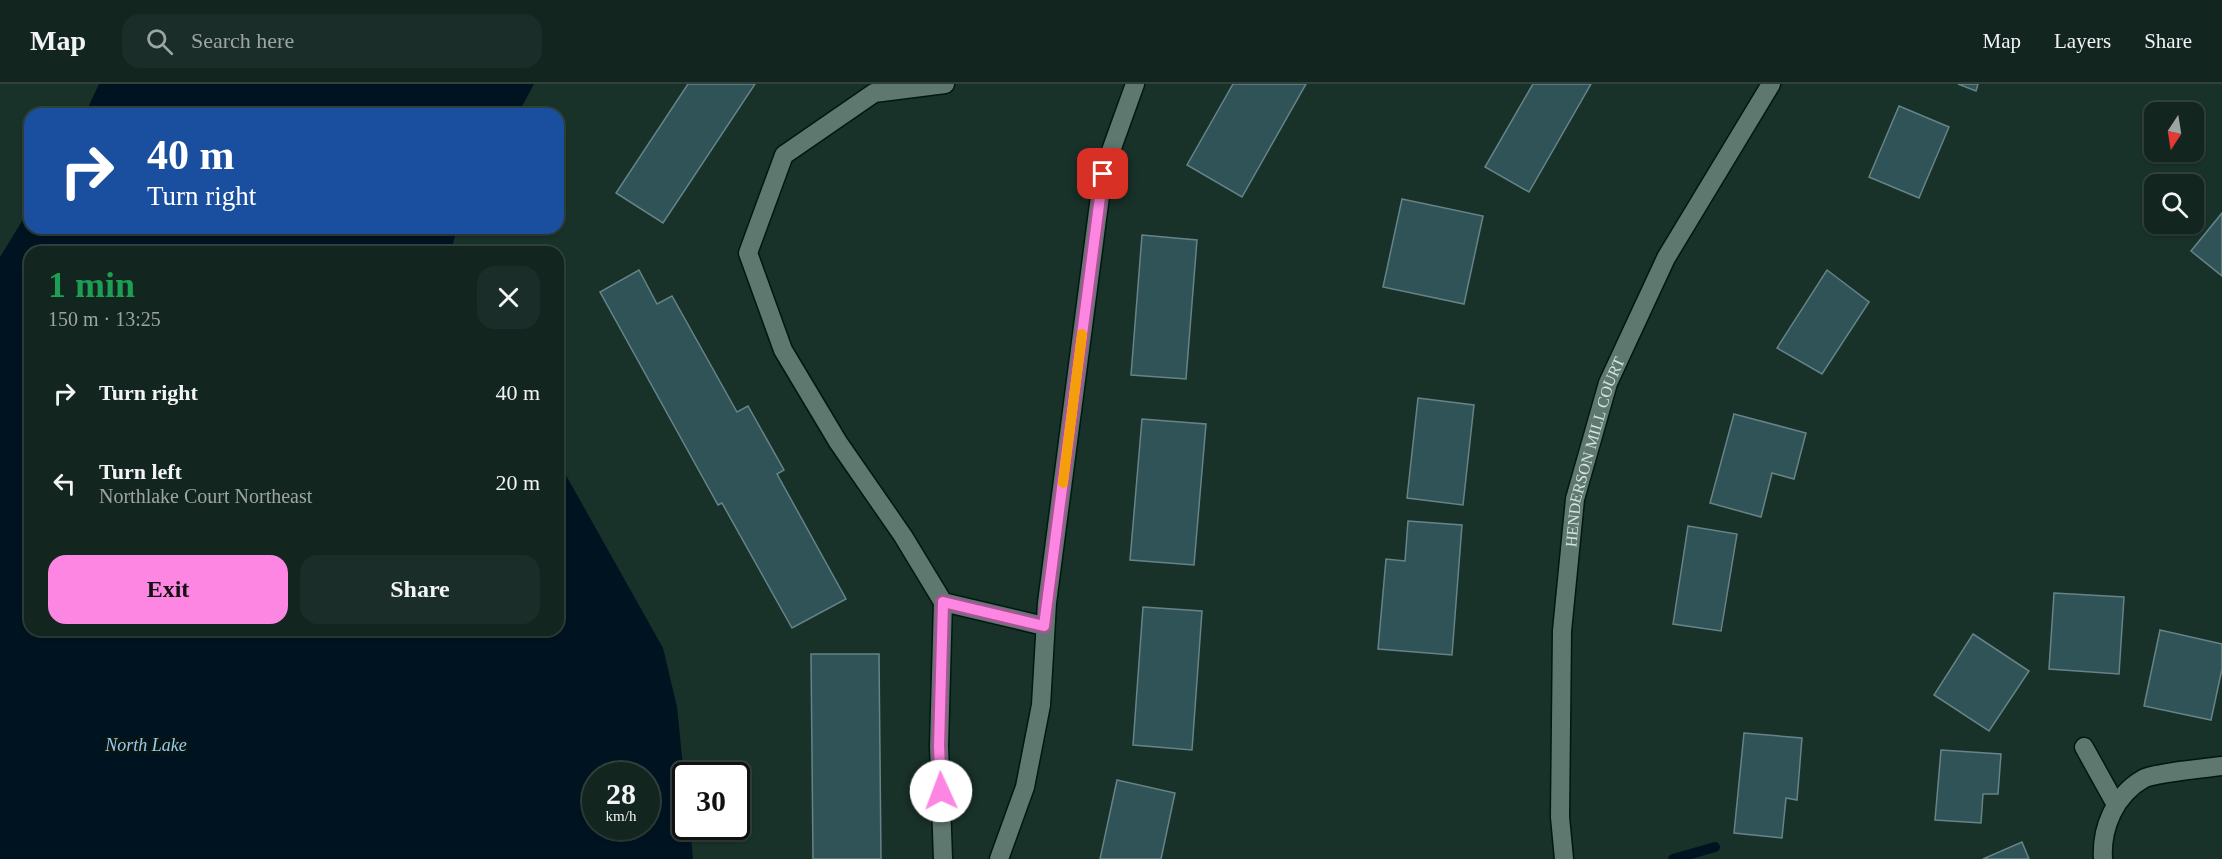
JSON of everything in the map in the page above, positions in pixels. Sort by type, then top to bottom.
[{"type":"street","points":[[943,859],[939,746],[943,602],[903,536],[838,442],[783,350],[748,253],[784,155],[874,93],[945,84]]},
{"type":"street","points":[[999,859],[1025,787],[1041,705],[1044,626],[1103,174],[1135,84]]},
{"type":"street","name":"HENDERSON MILL COURT","points":[[1564,859],[1560,817],[1562,631],[1575,499],[1608,383],[1666,258],[1771,84]]},
{"type":"street","points":[[943,602],[1044,626]]},
{"type":"street","points":[[2084,747],[2115,803]]},
{"type":"street","points":[[2103,859],[2102,842],[2115,803],[2144,778],[2222,766]]},
{"type":"water","points":[[99,84],[534,84],[521,108],[88,108]]},
{"type":"water","name":"North Lake","points":[[24,218],[24,234],[456,234],[452,246],[24,246],[24,636],[564,636],[564,472],[663,648],[677,707],[683,762],[672,762],[672,840],[691,840],[693,859],[0,859],[0,257]]},
{"type":"building","points":[[688,84],[755,84],[663,223],[616,193]]},
{"type":"building","points":[[1233,84],[1306,84],[1242,197],[1187,165]]},
{"type":"building","points":[[1533,84],[1591,84],[1529,192],[1485,167]]},
{"type":"building","points":[[1958,84],[1978,84],[1976,91]]},
{"type":"building","points":[[1899,106],[1949,127],[1919,198],[1869,177]]},
{"type":"building","points":[[1402,199],[1483,216],[1464,304],[1383,287]]},
{"type":"building","points":[[2222,213],[2222,276],[2191,251]]},
{"type":"building","points":[[1142,235],[1197,240],[1186,379],[1131,375]]},
{"type":"building","points":[[639,270],[657,304],[672,296],[737,412],[748,406],[784,470],[777,474],[846,599],[792,628],[722,503],[718,505],[600,292]]},
{"type":"building","points":[[1827,270],[1869,302],[1822,374],[1777,348]]},
{"type":"building","points":[[1418,398],[1474,405],[1463,505],[1407,498]]},
{"type":"building","points":[[1734,414],[1806,433],[1794,479],[1772,473],[1761,517],[1710,503]]},
{"type":"building","points":[[1142,419],[1206,424],[1194,565],[1130,560]]},
{"type":"building","points":[[1408,521],[1462,525],[1452,655],[1378,649],[1386,559],[1405,561]]},
{"type":"building","points":[[1688,526],[1737,534],[1721,631],[1673,624]]},
{"type":"building","points":[[2054,593],[2124,597],[2119,674],[2049,669]]},
{"type":"building","points":[[1143,607],[1202,611],[1192,750],[1133,745]]},
{"type":"building","points":[[2160,630],[2222,644],[2222,669],[2211,720],[2144,706]]},
{"type":"building","points":[[1973,634],[2029,671],[1989,731],[1934,695]]},
{"type":"building","points":[[811,654],[879,654],[881,859],[813,859]]},
{"type":"building","points":[[1744,733],[1802,738],[1797,800],[1786,798],[1782,838],[1734,833]]},
{"type":"building","points":[[1941,750],[2001,754],[1998,794],[1983,794],[1981,823],[1935,820]]},
{"type":"building","points":[[1117,780],[1175,793],[1161,859],[1100,859]]},
{"type":"building","points":[[2022,842],[2029,859],[1983,859]]},
{"type":"waterway","points":[[1673,859],[1715,847]]},
{"type":"slow traffic","points":[[1063,483],[1082,334]]},
{"type":"route","points":[[941,791],[939,746],[943,602],[1044,626],[1103,174]]}]
